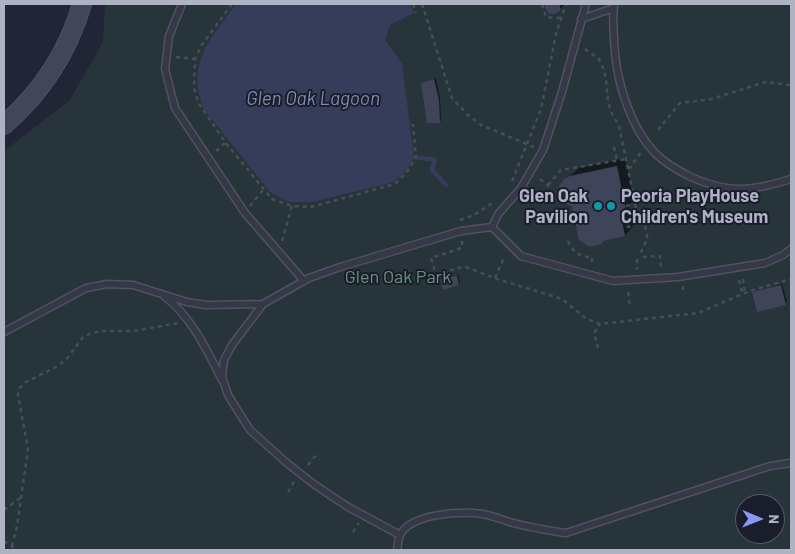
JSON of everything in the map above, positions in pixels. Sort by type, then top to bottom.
[{"type":"street","points":[[4,125],[27,104],[48,77],[65,50],[82,4]]},
{"type":"lane","points":[[182,4],[169,36],[165,69],[174,108],[245,213],[304,281]]},
{"type":"lane","points":[[492,227],[499,213],[521,188],[543,150],[562,92],[586,4]]},
{"type":"lane","points":[[581,19],[614,6],[616,64],[622,95],[638,129],[656,154],[677,170],[705,184],[718,187],[738,189],[761,187],[791,179]]},
{"type":"lane","points":[[492,227],[521,256],[613,281],[678,277],[765,263],[791,249]]},
{"type":"lane","points":[[224,385],[222,369],[226,354],[263,304],[304,281],[340,267],[461,231],[492,227]]},
{"type":"lane","points":[[4,332],[86,288],[97,285],[123,283],[187,302],[206,305],[263,304]]},
{"type":"lane","points":[[160,293],[174,304],[188,322],[208,353],[231,400],[250,430],[315,485],[348,507],[400,535]]},
{"type":"lane","points":[[397,550],[400,535],[407,527],[416,521],[428,517],[483,514],[544,531],[566,533],[770,466],[791,462]]},
{"type":"path","points":[[232,4],[201,46],[195,59],[194,88],[198,102],[226,142],[272,199],[292,206],[312,207],[395,184],[407,172],[416,157],[413,124]]},
{"type":"path","points":[[413,4],[416,13]]},
{"type":"path","points":[[422,4],[452,98],[480,125],[527,145]]},
{"type":"path","points":[[542,4],[546,17],[561,18]]},
{"type":"path","points":[[510,184],[541,109],[556,34],[566,4]]},
{"type":"path","points":[[583,48],[599,59],[604,70],[608,101],[611,112],[619,126],[639,217],[646,228],[647,239],[641,253],[644,257],[660,256],[661,271]]},
{"type":"path","points":[[167,56],[195,59]]},
{"type":"path","points":[[658,130],[680,103],[712,99],[765,82],[791,85]]},
{"type":"path","points":[[614,147],[617,161]]},
{"type":"path","points":[[628,168],[632,167],[637,157],[644,150]]},
{"type":"path","points":[[548,185],[561,170],[626,159]]},
{"type":"path","points":[[540,179],[548,185],[550,196]]},
{"type":"path","points":[[245,213],[263,190]]},
{"type":"path","points":[[460,220],[474,215],[496,200]]},
{"type":"path","points":[[624,210],[628,228],[631,226],[626,206],[636,204]]},
{"type":"path","points":[[285,234],[292,206]]},
{"type":"path","points":[[462,240],[462,248],[432,258],[436,275],[462,267],[562,299],[587,319],[600,324],[698,313],[744,294],[791,279]]},
{"type":"path","points":[[568,241],[573,250],[580,256],[592,257],[592,269]]},
{"type":"path","points":[[494,278],[504,256]]},
{"type":"path","points":[[636,259],[637,270],[639,270]]},
{"type":"path","points":[[446,271],[448,278]]},
{"type":"path","points":[[741,279],[744,294]]},
{"type":"path","points":[[683,286],[683,293]]},
{"type":"path","points":[[628,292],[630,307]]},
{"type":"path","points":[[12,546],[17,526],[28,449],[18,395],[19,388],[24,383],[66,360],[82,338],[91,333],[133,331],[188,322]]},
{"type":"path","points":[[598,348],[594,333],[600,324]]},
{"type":"path","points":[[308,465],[316,455]]},
{"type":"path","points":[[288,492],[294,482]]},
{"type":"path","points":[[4,510],[20,498]]},
{"type":"path","points":[[4,541],[17,550]]},
{"type":"green space","name":"Glen Oak Park","points":[[105,4],[791,4],[791,550],[4,550],[4,151],[69,101],[103,42]]},
{"type":"water","name":"Glen Oak Lagoon","points":[[236,4],[410,4],[414,13],[390,25],[385,40],[402,63],[414,157],[407,170],[394,182],[312,202],[289,202],[270,192],[204,109],[199,93],[197,78],[204,52],[210,40]]},
{"type":"building","points":[[546,4],[560,4],[560,11],[554,14],[548,13],[545,7]]},
{"type":"building","points":[[434,79],[439,100],[440,123],[427,123],[421,83]]},
{"type":"building","name":"Glen Oak Pavilion","points":[[617,166],[626,210],[620,211],[625,236],[603,241],[601,244],[590,247],[579,240],[572,207],[562,201],[559,194],[559,186],[564,179],[570,176]]},
{"type":"building","points":[[457,275],[459,285],[443,290],[440,280]]},
{"type":"building","points":[[781,285],[786,305],[757,312],[752,292]]},
{"type":"waterway","points":[[414,157],[435,160],[432,170],[446,185]]},
{"type":"place","name":"Glen Oak Pavilion","points":[[598,206]]},
{"type":"place","name":"Peoria PlayHouse Children's Museum","points":[[611,206]]}]
